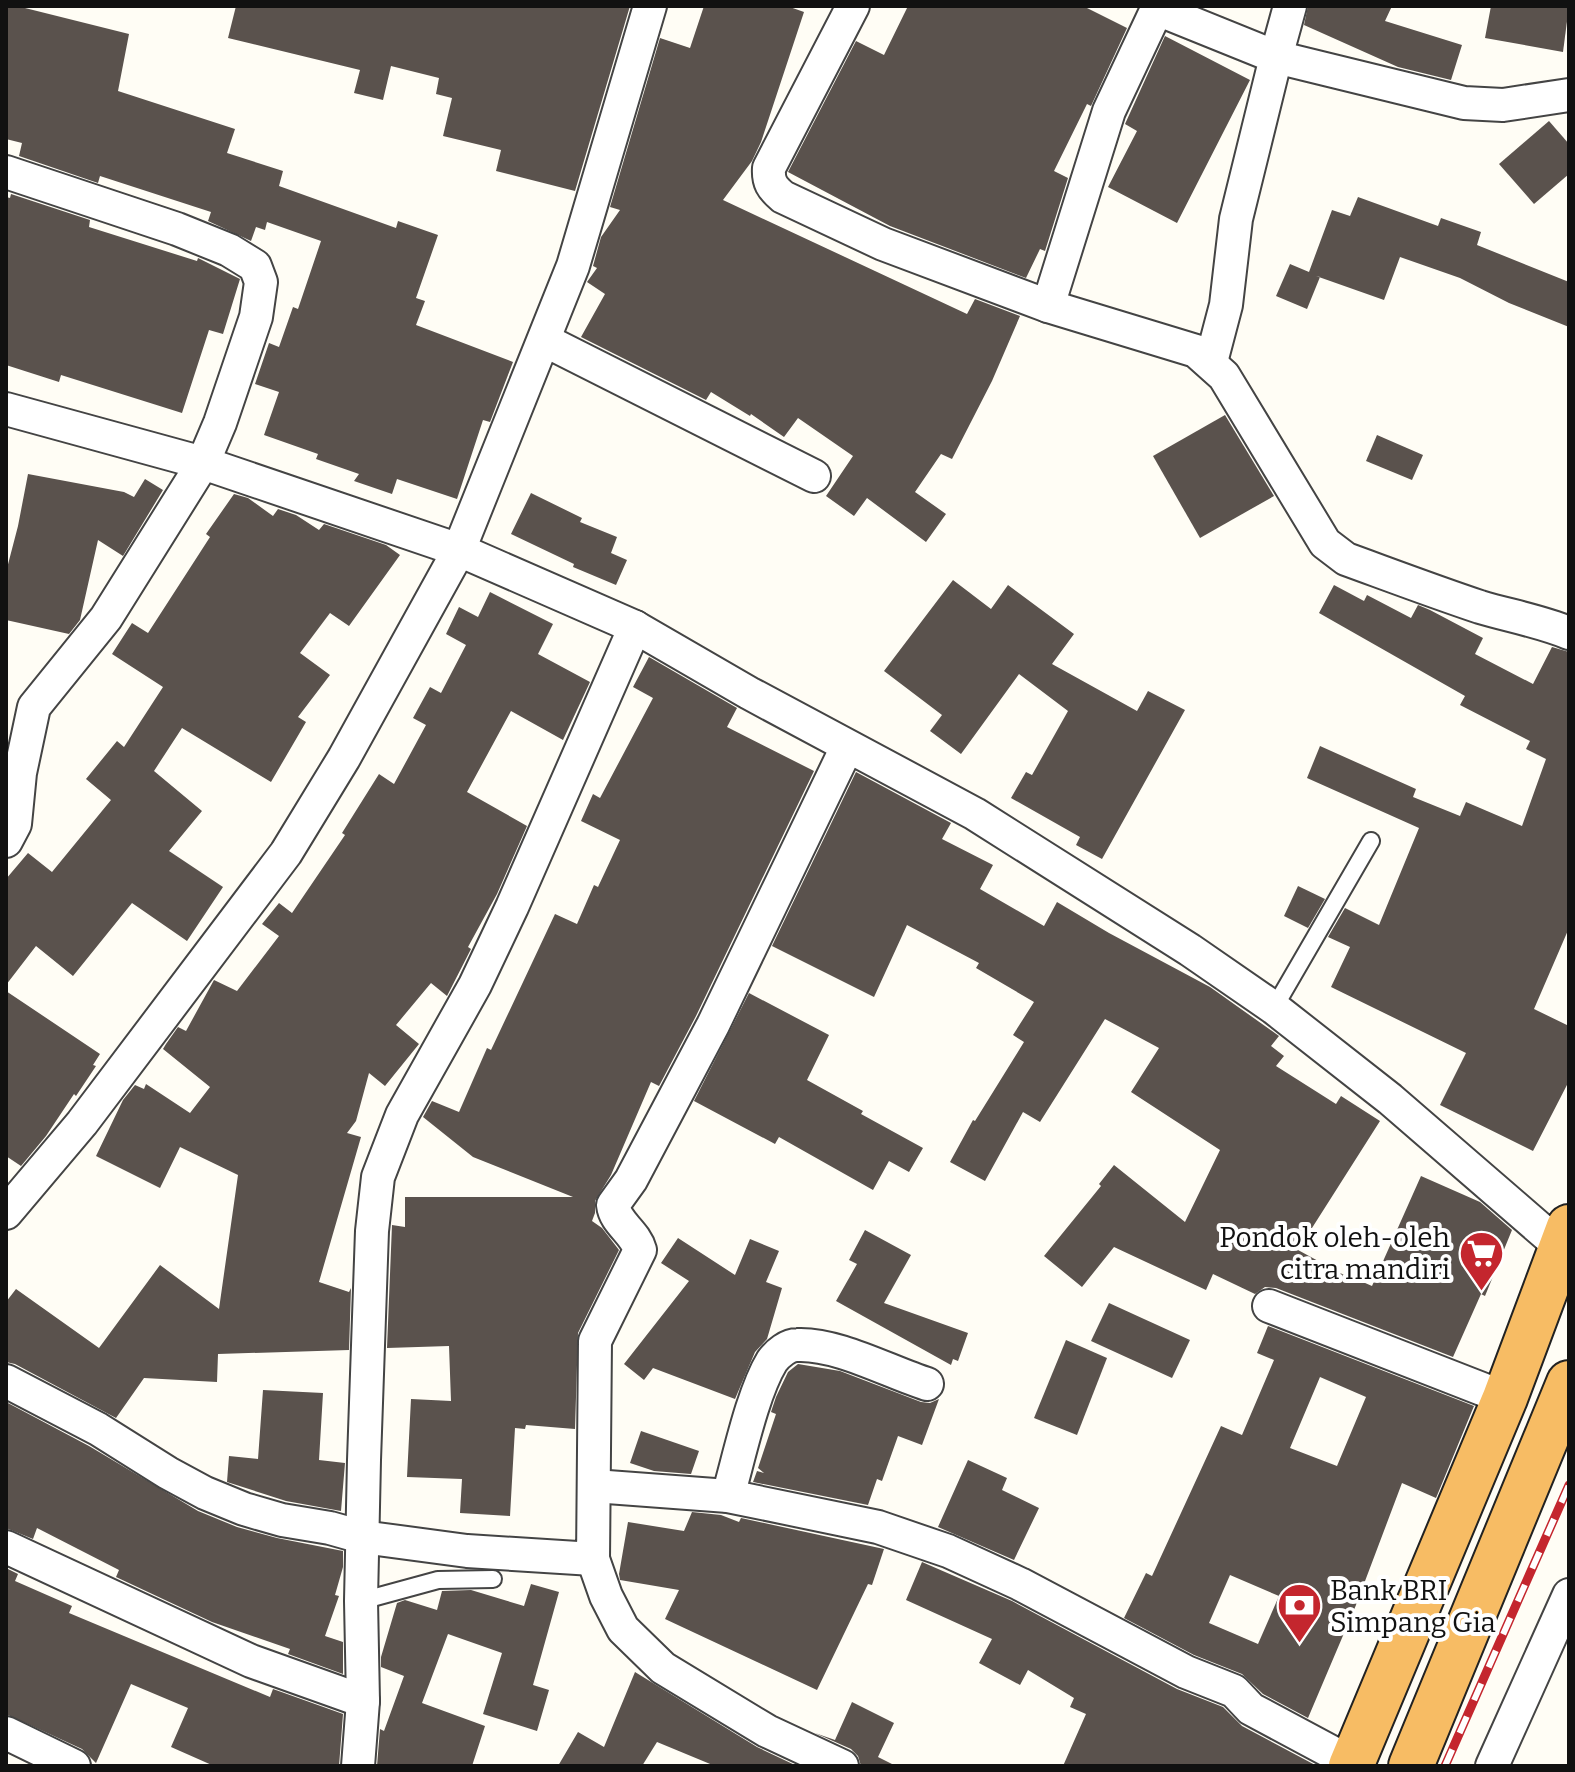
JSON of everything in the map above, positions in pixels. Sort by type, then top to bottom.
[{"type":"highway","points":[[1352,1765],[1505,1398],[1565,1237]]},
{"type":"highway","points":[[1411,1766],[1569,1383]]},
{"type":"street","points":[[6,1213],[82,1123],[286,853],[344,758],[459,550],[573,266],[650,6]]},
{"type":"street","points":[[853,6],[769,168],[768,179],[772,188],[783,197],[883,244],[1048,306],[1196,351],[1224,376],[1307,515],[1335,553],[1436,592],[1569,633]]},
{"type":"street","points":[[1211,362],[1230,281],[1236,219],[1290,6]]},
{"type":"street","points":[[1048,306],[1109,111],[1158,7],[1276,57],[1464,103],[1503,105],[1569,95]]},
{"type":"street","points":[[6,172],[177,229],[229,250],[255,266],[261,282],[256,317],[203,463],[106,618],[34,707],[20,773],[15,824],[6,841]]},
{"type":"street","points":[[544,340],[814,476]]},
{"type":"street","points":[[6,409],[203,463],[459,550],[635,627],[847,747],[975,814],[1190,950],[1274,1008],[1565,1237]]},
{"type":"street","points":[[358,1766],[363,1701],[362,1537],[372,1231],[378,1177],[402,1115],[475,985],[506,920],[635,627]]},
{"type":"street","points":[[842,1766],[767,1731],[663,1668],[623,1629],[606,1596],[593,1559],[595,1341],[640,1250],[637,1240],[615,1216],[613,1205],[631,1180],[713,1025],[847,747]]},
{"type":"street","points":[[1269,1306],[1505,1398]]},
{"type":"street","points":[[728,1496],[755,1402],[773,1361],[789,1347],[808,1346],[849,1354],[927,1384]]},
{"type":"street","points":[[6,1381],[98,1429],[155,1466],[205,1493],[282,1520],[362,1537],[467,1551],[593,1559]]},
{"type":"street","points":[[594,1486],[728,1496],[878,1527],[948,1551],[1020,1584],[1186,1672],[1234,1691],[1251,1709],[1352,1765]]},
{"type":"street","points":[[6,1547],[251,1661],[363,1701]]},
{"type":"street","points":[[1492,1766],[1569,1595]]},
{"type":"street","points":[[6,1733],[74,1766]]},
{"type":"lane","points":[[1274,1008],[1371,841]]},
{"type":"lane","points":[[361,1601],[438,1580],[493,1579]]},
{"type":"building","points":[[6,6],[17,6],[129,34],[118,91],[235,129],[227,153],[283,171],[279,186],[396,228],[398,221],[438,235],[416,298],[425,301],[416,325],[513,362],[490,422],[483,420],[457,499],[397,479],[392,494],[354,481],[359,474],[316,459],[318,454],[264,435],[279,392],[255,384],[269,343],[279,347],[293,307],[298,309],[321,241],[267,222],[265,230],[256,227],[251,241],[208,221],[211,212],[100,176],[98,183],[19,156],[22,143],[6,139]]},
{"type":"building","points":[[236,6],[630,6],[575,191],[496,171],[501,150],[443,136],[452,98],[436,94],[439,78],[391,66],[383,100],[354,93],[360,70],[228,38]]},
{"type":"building","points":[[704,6],[787,6],[804,12],[761,142],[752,161],[723,200],[967,314],[975,299],[1020,316],[992,381],[952,459],[941,454],[915,492],[946,514],[926,542],[867,498],[854,516],[826,496],[853,456],[798,418],[784,437],[711,392],[706,400],[581,337],[605,294],[587,282],[597,268],[593,266],[601,237],[620,210],[610,207],[660,38],[690,48]]},
{"type":"building","points":[[908,6],[1083,6],[1127,28],[1091,106],[1087,104],[1054,171],[1068,178],[1045,251],[1040,249],[1026,278],[890,226],[788,172],[856,41],[884,55]]},
{"type":"building","points":[[1308,6],[1392,6],[1385,21],[1462,45],[1451,80],[1398,67],[1304,25]]},
{"type":"building","points":[[1491,6],[1569,6],[1563,52],[1485,38]]},
{"type":"building","points":[[1165,36],[1250,80],[1177,223],[1108,187],[1137,131],[1125,124]]},
{"type":"building","points":[[1549,121],[1569,144],[1569,174],[1534,204],[1499,164]]},
{"type":"building","points":[[11,194],[90,220],[89,227],[197,261],[198,258],[240,279],[223,334],[209,330],[182,413],[61,375],[59,382],[6,365],[6,197],[10,198]]},
{"type":"building","points":[[1358,197],[1438,226],[1441,218],[1481,232],[1477,245],[1569,282],[1569,327],[1509,303],[1460,278],[1400,257],[1384,300],[1320,277],[1307,309],[1276,296],[1290,264],[1309,272],[1332,210],[1350,216]]},
{"type":"building","points":[[1225,415],[1274,496],[1200,538],[1153,456]]},
{"type":"building","points":[[1377,435],[1423,455],[1412,480],[1366,461]]},
{"type":"building","points":[[28,474],[124,492],[134,497],[145,479],[163,490],[123,556],[98,540],[80,620],[69,634],[6,620],[6,572]]},
{"type":"building","points":[[531,493],[582,518],[580,522],[617,537],[611,553],[627,560],[616,585],[573,567],[574,564],[511,534]]},
{"type":"building","points":[[234,494],[248,498],[273,516],[278,509],[296,515],[319,530],[324,524],[386,545],[400,555],[349,626],[330,613],[300,653],[330,675],[298,717],[306,722],[271,782],[182,728],[154,771],[202,811],[169,851],[223,887],[187,941],[132,903],[73,976],[36,946],[6,985],[6,879],[28,853],[52,872],[111,800],[86,779],[117,741],[124,747],[163,687],[112,654],[132,623],[148,633],[210,537],[206,534]]},
{"type":"building","points":[[953,580],[991,609],[1008,585],[1074,634],[1052,664],[1137,711],[1148,691],[1185,710],[1102,859],[1076,845],[1080,837],[1011,798],[1026,772],[1032,775],[1068,711],[1019,674],[961,754],[930,731],[942,715],[884,671]]},
{"type":"building","points":[[1334,585],[1364,601],[1367,595],[1411,618],[1418,605],[1430,610],[1483,638],[1475,654],[1533,684],[1552,647],[1569,652],[1569,928],[1534,1009],[1569,1026],[1569,1081],[1533,1151],[1440,1105],[1466,1053],[1331,987],[1350,947],[1328,937],[1345,908],[1379,925],[1419,828],[1307,778],[1320,746],[1416,789],[1413,797],[1460,816],[1466,802],[1522,826],[1546,759],[1526,749],[1530,741],[1460,705],[1465,696],[1319,613]]},
{"type":"building","points":[[490,592],[553,624],[538,654],[590,682],[563,740],[511,711],[467,792],[527,826],[447,996],[431,983],[396,1025],[419,1044],[385,1086],[369,1073],[356,1121],[347,1133],[361,1137],[319,1282],[349,1292],[351,1288],[349,1350],[218,1354],[217,1382],[144,1378],[116,1418],[6,1362],[6,1302],[16,1289],[99,1348],[160,1265],[219,1309],[238,1175],[180,1147],[160,1188],[96,1156],[123,1100],[135,1085],[144,1089],[146,1084],[190,1113],[210,1087],[163,1049],[178,1027],[186,1031],[214,980],[237,991],[279,936],[262,924],[279,903],[292,913],[345,835],[342,833],[379,774],[394,784],[426,725],[413,718],[430,687],[441,693],[466,645],[446,634],[459,607],[478,617]]},
{"type":"building","points":[[649,657],[737,708],[727,727],[814,771],[696,1016],[659,1086],[651,1082],[611,1175],[595,1201],[592,1221],[602,1228],[619,1250],[578,1333],[575,1429],[526,1425],[525,1429],[515,1428],[510,1516],[460,1513],[462,1479],[407,1477],[411,1399],[451,1401],[449,1346],[387,1348],[392,1225],[405,1227],[405,1197],[573,1197],[473,1157],[423,1117],[432,1101],[459,1112],[487,1048],[491,1050],[555,914],[577,924],[594,885],[598,887],[620,840],[581,821],[593,794],[600,798],[653,698],[633,687]]},
{"type":"building","points":[[856,772],[951,823],[942,839],[993,865],[980,889],[1044,926],[1057,902],[1210,987],[1279,1036],[1271,1046],[1284,1056],[1276,1066],[1336,1104],[1341,1096],[1380,1121],[1298,1250],[1355,1281],[1372,1286],[1421,1176],[1480,1202],[1512,1230],[1485,1296],[1481,1294],[1453,1357],[1276,1288],[1265,1287],[1255,1294],[1213,1274],[1206,1290],[1114,1247],[1082,1287],[1044,1256],[1101,1186],[1099,1184],[1114,1165],[1185,1222],[1220,1150],[1131,1092],[1159,1048],[1105,1019],[1040,1122],[1023,1112],[985,1181],[950,1162],[973,1120],[1024,1042],[1013,1035],[1034,1002],[976,968],[979,963],[907,925],[874,997],[772,946]]},
{"type":"building","points":[[1298,886],[1325,899],[1308,928],[1284,916]]},
{"type":"building","points":[[6,991],[100,1054],[93,1065],[96,1066],[76,1096],[74,1094],[21,1166],[6,1156]]},
{"type":"building","points":[[749,993],[829,1035],[807,1080],[923,1148],[909,1172],[889,1161],[873,1190],[779,1137],[775,1144],[694,1101]]},
{"type":"building","points":[[865,1230],[911,1255],[884,1303],[968,1333],[958,1361],[953,1359],[951,1365],[836,1301],[857,1264],[849,1260]]},
{"type":"building","points":[[678,1238],[735,1275],[750,1239],[779,1251],[766,1282],[782,1288],[767,1339],[755,1352],[735,1399],[653,1368],[644,1380],[624,1364],[689,1281],[661,1263]]},
{"type":"building","points":[[1109,1303],[1190,1340],[1172,1378],[1091,1341]]},
{"type":"building","points":[[1268,1326],[1474,1406],[1436,1498],[1402,1483],[1356,1605],[1308,1718],[1263,1694],[1242,1674],[1194,1655],[1124,1618],[1146,1573],[1152,1576],[1221,1426],[1242,1435],[1274,1360],[1257,1353]],"holes":[[[1320,1377],[1366,1397],[1337,1466],[1290,1448]],[[1230,1575],[1279,1596],[1258,1644],[1209,1623]]]},
{"type":"building","points":[[1066,1340],[1107,1358],[1077,1435],[1034,1418]]},
{"type":"building","points":[[798,1364],[840,1371],[921,1402],[930,1403],[939,1399],[922,1445],[898,1436],[882,1481],[877,1479],[868,1505],[753,1482],[757,1471],[764,1473],[758,1468],[776,1414],[771,1412],[776,1397],[788,1372]]},
{"type":"building","points":[[263,1390],[323,1393],[319,1460],[345,1463],[341,1511],[286,1501],[227,1482],[229,1456],[258,1459]]},
{"type":"building","points":[[6,1402],[89,1446],[198,1511],[237,1527],[343,1551],[343,1567],[335,1595],[339,1596],[325,1636],[343,1642],[343,1674],[288,1654],[290,1649],[212,1622],[116,1577],[119,1570],[37,1528],[33,1539],[6,1528]]},
{"type":"building","points":[[641,1431],[699,1451],[691,1474],[654,1471],[630,1463]]},
{"type":"building","points":[[968,1460],[1007,1478],[1002,1490],[1039,1508],[1014,1560],[938,1527]]},
{"type":"building","points":[[692,1512],[721,1515],[739,1522],[741,1518],[884,1549],[872,1585],[868,1584],[817,1690],[665,1619],[679,1590],[620,1580],[628,1522],[684,1531]]},
{"type":"building","points":[[922,1562],[1012,1601],[1177,1689],[1223,1707],[1242,1726],[1317,1766],[1063,1766],[1086,1714],[1070,1707],[1074,1698],[1028,1670],[1020,1685],[979,1663],[992,1639],[906,1600]]},
{"type":"building","points":[[6,1568],[18,1574],[15,1581],[72,1606],[69,1613],[270,1697],[273,1689],[343,1714],[339,1766],[214,1766],[171,1747],[188,1708],[131,1684],[96,1763],[82,1749],[6,1714]]},
{"type":"building","points":[[531,1584],[559,1592],[533,1685],[549,1690],[537,1731],[483,1714],[502,1653],[448,1634],[422,1703],[485,1726],[472,1766],[377,1766],[380,1729],[384,1731],[404,1676],[381,1667],[381,1657],[397,1603],[405,1600],[437,1610],[442,1591],[471,1590],[524,1606]]},
{"type":"building","points":[[635,1672],[757,1747],[797,1766],[715,1766],[657,1742],[642,1766],[558,1766],[578,1732],[604,1747]]},
{"type":"building","points":[[852,1702],[894,1723],[878,1757],[896,1766],[861,1766],[858,1756],[851,1749],[815,1733],[835,1740]]},
{"type":"railway","points":[[1445,1766],[1569,1485]]},
{"type":"place","name":"Pondok oleh-oleh citra mandiri","points":[[1481,1292]]},
{"type":"place","name":"Bank BRI Simpang Gia","points":[[1299,1645]]}]
